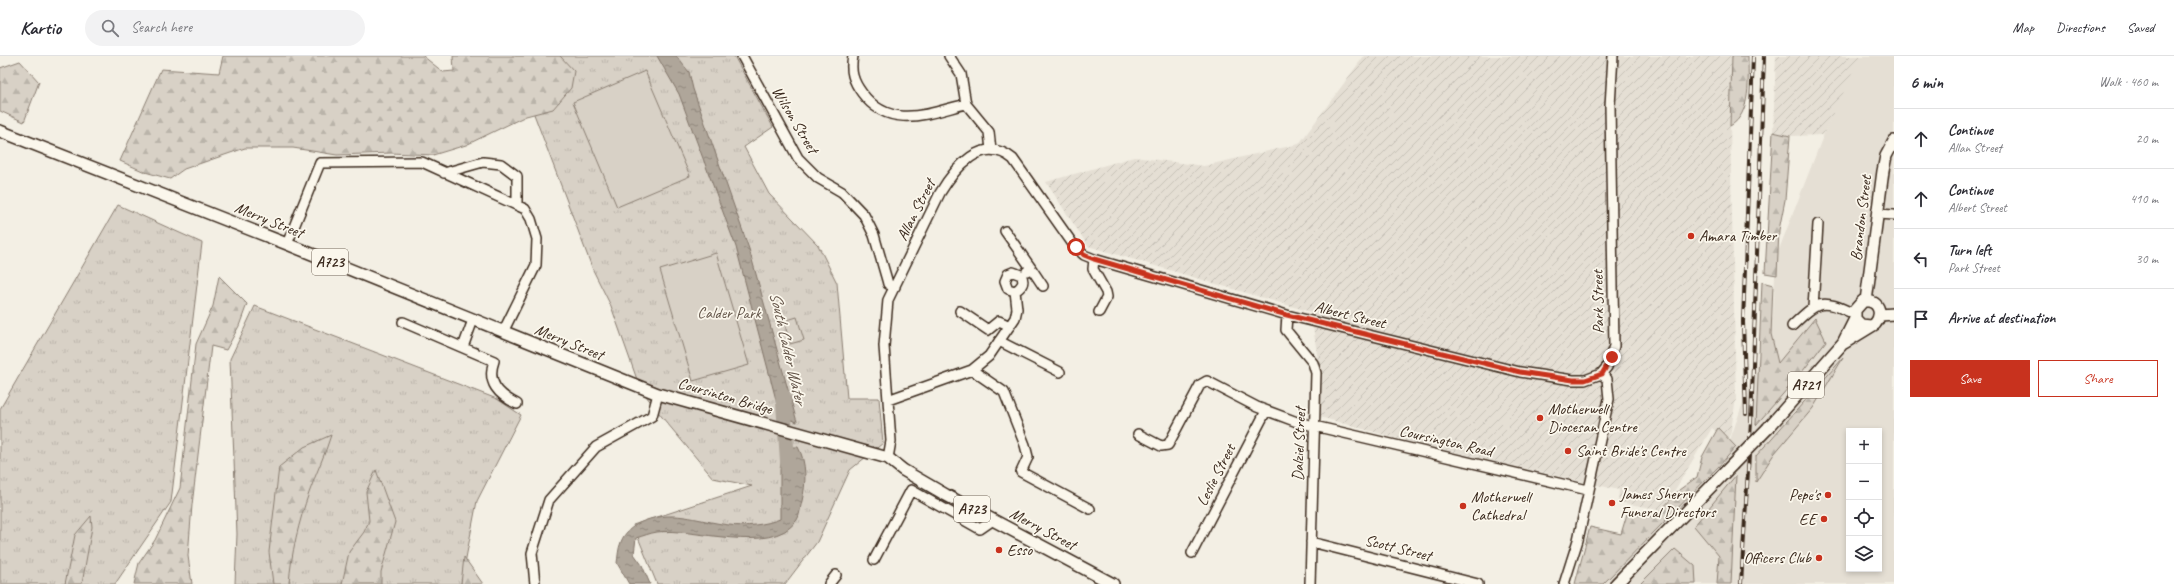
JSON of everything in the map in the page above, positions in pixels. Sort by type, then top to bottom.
[{"type":"main road","name":"Merry Street","points":[[0,131],[287,244],[658,394]]},
{"type":"main road","name":"Brandon Street","points":[[1866,301],[1886,156],[1894,141]]},
{"type":"main road","points":[[1866,301],[1877,306],[1880,315],[1894,314]]},
{"type":"main road","name":"A721","points":[[1616,584],[1768,428],[1843,343],[1855,317],[1857,306],[1866,301]]},
{"type":"main road","name":"A721","points":[[1843,343],[1875,324],[1880,315]]},
{"type":"main road","points":[[1855,317],[1861,325],[1871,326]]},
{"type":"main road","name":"Coursinton Bridge","points":[[658,394],[829,442]]},
{"type":"main road","name":"Merry Street","points":[[829,442],[888,458],[903,470],[940,491],[1113,584]]},
{"type":"street","name":"Wilson Street","points":[[742,56],[798,158],[818,178],[842,192],[864,215],[874,235],[886,280],[888,284],[895,287]]},
{"type":"street","points":[[852,56],[852,74],[854,81],[869,101],[886,113],[899,117],[911,117],[966,104]]},
{"type":"street","points":[[949,56],[961,74],[966,104],[989,132],[991,150],[1003,152],[1013,159],[1076,247],[1084,255],[1094,259],[1093,269],[1106,292],[1107,298],[1099,312]]},
{"type":"street","name":"Park Street","points":[[1602,374],[1607,367],[1614,346],[1610,106],[1613,56]]},
{"type":"street","name":"Allan Street","points":[[888,458],[891,441],[884,346],[888,300],[948,179],[972,156],[991,150]]},
{"type":"street","points":[[287,244],[320,163],[422,162],[525,209],[531,219],[537,239],[536,265],[503,332]]},
{"type":"street","points":[[444,173],[483,162],[501,164],[517,176],[517,205]]},
{"type":"street","points":[[1878,214],[1894,215]]},
{"type":"street","points":[[1813,308],[1818,224]]},
{"type":"street","points":[[1005,231],[1043,286]]},
{"type":"street","name":"Albert Street","points":[[1094,259],[1287,315],[1527,373],[1573,380],[1585,380],[1602,374]]},
{"type":"street","points":[[1021,275],[1031,268]]},
{"type":"street","points":[[1015,291],[1008,289],[1005,284],[1005,279],[1008,274],[1013,272],[1021,275]]},
{"type":"street","points":[[888,400],[972,370],[989,356],[1010,326],[1017,309],[1015,291],[1022,283],[1021,275]]},
{"type":"street","points":[[1792,326],[1813,308],[1825,303],[1833,303],[1855,317]]},
{"type":"street","points":[[960,311],[988,330],[999,321],[1010,326]]},
{"type":"street","name":"Dalziel Street","points":[[1287,315],[1286,330],[1313,363],[1316,373],[1310,584]]},
{"type":"street","points":[[463,347],[473,320]]},
{"type":"street","points":[[403,322],[494,361],[492,372],[495,387],[502,397],[517,404]]},
{"type":"street","points":[[1000,341],[1060,372]]},
{"type":"street","points":[[972,370],[1004,392],[1025,445],[1028,458],[1021,472],[1090,509]]},
{"type":"street","points":[[1564,584],[1578,540],[1609,399],[1607,379],[1602,374]]},
{"type":"street","name":"Coursington Road","points":[[1138,434],[1161,446],[1168,445],[1200,385],[1207,381],[1266,411],[1297,422],[1588,490]]},
{"type":"street","points":[[535,584],[532,553],[549,500],[596,447],[652,416],[658,394]]},
{"type":"street","name":"Leslie Street","points":[[1192,553],[1266,411]]},
{"type":"street","points":[[874,560],[911,490],[980,529],[993,520]]},
{"type":"street","name":"Scott Street","points":[[1311,542],[1478,584]]},
{"type":"street","points":[[829,584],[836,575]]},
{"type":"shaded area","points":[[1364,56],[1732,56],[1730,126],[1736,398],[1729,443],[1712,428],[1663,510],[1618,502],[1619,490],[1410,442],[1320,417],[1319,368],[1311,312],[1088,246],[1046,182],[1134,157],[1204,166],[1299,144]]},
{"type":"shaded area","points":[[1776,56],[1861,56],[1823,135],[1790,136],[1773,132]]},
{"type":"shaded area","points":[[1859,56],[1894,56],[1894,584],[1601,584],[1729,443],[1773,316],[1776,257],[1841,90]]},
{"type":"green space","points":[[223,56],[423,56],[443,72],[454,71],[453,56],[560,56],[574,71],[571,88],[553,109],[526,116],[466,145],[433,155],[391,153],[337,155],[293,148],[245,148],[184,169],[170,179],[145,172],[120,161],[161,69],[219,73]]},
{"type":"green space","name":"Calder Park","points":[[512,56],[734,56],[773,127],[744,147],[769,194],[818,245],[837,283],[847,398],[879,398],[883,443],[850,470],[817,542],[785,584],[657,584],[633,525],[752,486],[713,478],[640,388],[611,306],[593,270]]},
{"type":"green space","points":[[1732,56],[1748,56],[1748,84],[1742,113],[1730,126]]},
{"type":"green space","points":[[20,61],[39,82],[24,122],[0,111],[0,68]]},
{"type":"green space","points":[[645,71],[690,176],[617,207],[573,102]]},
{"type":"green space","points":[[1773,132],[1790,136],[1785,200],[1779,230],[1777,275],[1765,273]]},
{"type":"green space","points":[[118,205],[202,243],[171,502],[115,584],[0,584],[0,409]]},
{"type":"green space","points":[[716,253],[749,365],[693,381],[660,270]]},
{"type":"green space","points":[[219,276],[247,304],[239,326],[226,350],[211,346],[192,505],[188,556],[192,584],[134,584],[139,563],[155,540],[180,488],[196,344],[213,306]]},
{"type":"green space","points":[[1762,282],[1773,285],[1771,334],[1778,363],[1815,318],[1826,341],[1802,372],[1756,425]]},
{"type":"green space","points":[[255,306],[497,399],[521,415],[477,501],[461,584],[235,584],[237,534],[230,359]]},
{"type":"green space","points":[[797,317],[804,340],[790,344],[784,321]]},
{"type":"green space","points":[[1843,358],[1813,408],[1774,454],[1756,482],[1756,456]]},
{"type":"green space","points":[[1718,428],[1736,447],[1719,466],[1603,584],[1575,584],[1590,527],[1621,534],[1627,514],[1655,517],[1679,490],[1697,477],[1702,457]]},
{"type":"green space","points":[[331,435],[302,515],[296,538],[289,584],[273,584],[269,552],[279,467],[304,447]]},
{"type":"green space","points":[[376,470],[395,522],[381,572],[381,584],[342,584],[349,552],[364,532],[369,521],[366,492]]},
{"type":"green space","points":[[1736,475],[1731,584],[1717,584],[1719,556],[1694,526]]},
{"type":"green space","points":[[91,516],[92,527],[82,584],[65,584],[75,535]]},
{"type":"green space","points":[[1675,549],[1695,566],[1696,584],[1640,584]]},
{"type":"green space","points":[[464,557],[483,584],[461,584]]},
{"type":"water","name":"South Calder Water","points":[[657,56],[676,56],[689,72],[693,89],[749,249],[797,422],[780,415],[736,247],[679,94]]},
{"type":"water","name":"South Calder Water","points":[[783,447],[798,447],[803,460],[805,480],[799,514],[796,521],[784,531],[769,537],[750,539],[690,533],[654,532],[636,538],[634,554],[642,565],[650,584],[629,584],[617,563],[619,550],[626,533],[639,523],[662,516],[684,517],[742,526],[762,524],[780,519],[780,470]]},
{"type":"waterway","name":"South Calder Water","points":[[783,396],[788,468]]},
{"type":"railway","points":[[1746,414],[1743,322],[1753,56]]},
{"type":"railway","points":[[1741,584],[1751,422],[1764,56]]},
{"type":"place","name":"Amara Timber","points":[[1691,236]]},
{"type":"place","name":"Motherwell Diocesan Centre","points":[[1540,418]]},
{"type":"place","name":"Saint Bride's Centre","points":[[1568,451]]},
{"type":"place","name":"Pepe's","points":[[1828,495]]},
{"type":"place","name":"James Sherry Funeral Directors","points":[[1612,503]]},
{"type":"place","name":"Motherwell Cathedral","points":[[1463,506]]},
{"type":"place","name":"EE","points":[[1824,519]]},
{"type":"place","name":"Esso","points":[[999,550]]},
{"type":"place","name":"Officers Club","points":[[1819,558]]},
{"type":"route","points":[[1076,247],[1084,255],[1094,259],[1232,300],[1287,315],[1520,372],[1555,378],[1585,380],[1602,374],[1612,357]]}]
